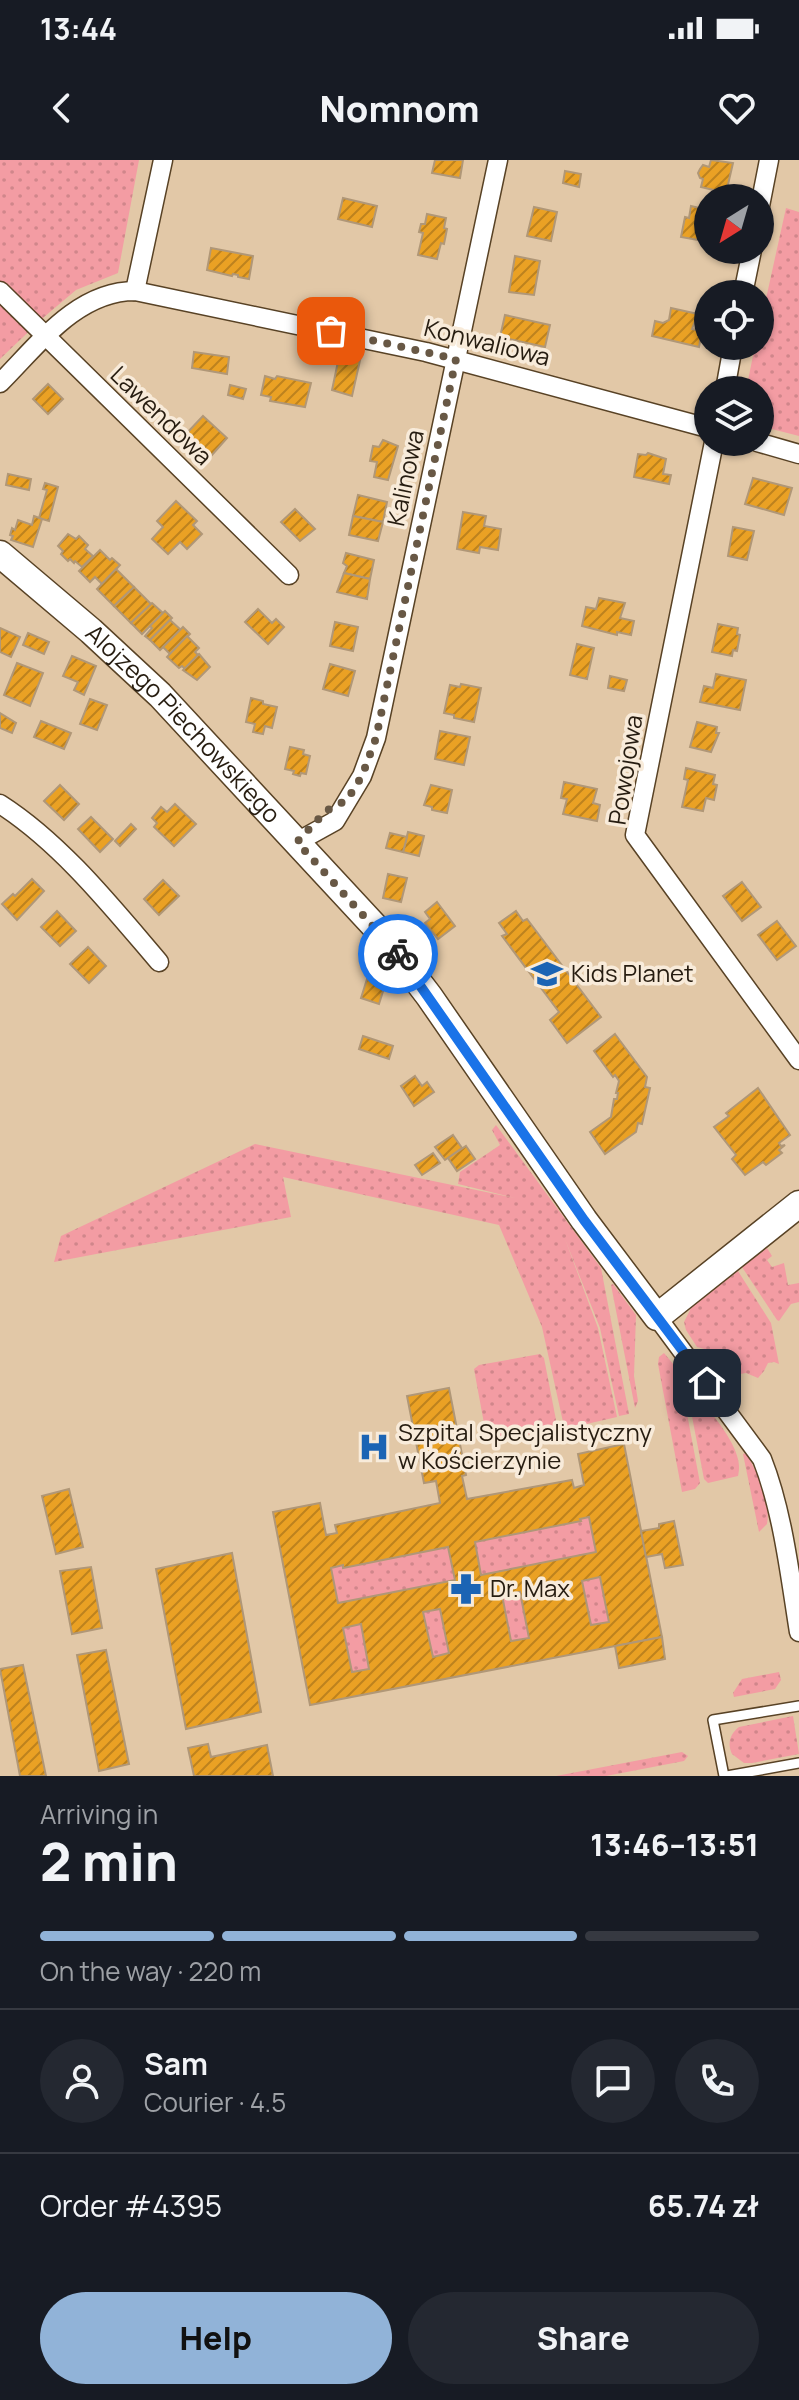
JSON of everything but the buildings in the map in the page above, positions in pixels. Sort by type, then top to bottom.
[{"type":"street","points":[[135,291],[163,160]]},
{"type":"street","name":"Kalinowa","points":[[297,842],[335,821],[362,776],[376,738],[498,160]]},
{"type":"street","points":[[764,184],[769,160]]},
{"type":"street","name":"Lawendowa","points":[[0,291],[289,575]]},
{"type":"street","name":"Konwaliowa","points":[[0,383],[80,306],[121,291],[135,291],[456,359],[694,424]]},
{"type":"street","points":[[774,447],[799,454]]},
{"type":"street","name":"Powojowa","points":[[711,456],[635,835],[799,1060]]},
{"type":"street","name":"Alojzego Piechowskiego","points":[[0,554],[160,695],[400,956],[584,1220],[762,1459],[782,1537],[799,1632]]},
{"type":"street","points":[[0,804],[83,874],[159,962]]},
{"type":"street","points":[[657,1317],[799,1204]]},
{"type":"lane","points":[[799,1706],[713,1720],[726,1776],[799,1763]]},
{"type":"shaded area","points":[[0,160],[139,160],[118,273],[76,290],[0,359]]},
{"type":"shaded area","points":[[786,208],[799,212],[799,436],[774,430],[774,376],[749,376],[752,360],[774,360],[774,280],[770,280]]},
{"type":"shaded area","points":[[496,1125],[601,1268],[629,1414],[619,1416],[600,1328],[565,1239],[598,1328],[617,1417],[569,1428],[563,1422],[542,1327],[499,1225],[283,1177],[291,1217],[54,1262],[61,1236],[255,1144],[515,1198],[458,1184],[460,1172],[500,1145],[492,1130]]},
{"type":"shaded area","points":[[767,1248],[772,1256],[767,1260],[772,1267],[784,1263],[788,1285],[799,1283],[799,1302],[791,1304],[779,1321],[742,1267]]},
{"type":"shaded area","points":[[738,1271],[771,1323],[779,1364],[768,1363],[758,1378],[746,1373],[740,1374],[737,1379],[716,1352],[697,1347],[684,1322],[691,1308]]},
{"type":"shaded area","points":[[611,1285],[636,1315],[634,1376],[638,1401],[635,1408]]},
{"type":"shaded area","points":[[664,1353],[679,1371],[700,1483],[695,1489],[682,1492],[658,1364],[659,1357]]},
{"type":"shaded area","points":[[540,1354],[544,1358],[556,1420],[553,1429],[502,1440],[491,1438],[485,1429],[474,1369],[479,1365]]},
{"type":"shaded area","points":[[688,1384],[730,1440],[739,1465],[738,1476],[708,1483],[704,1479]]},
{"type":"shaded area","points":[[746,1453],[759,1478],[767,1506],[767,1524],[759,1532],[743,1454]]},
{"type":"shaded area","points":[[589,1517],[596,1552],[481,1575],[475,1542]]},
{"type":"shaded area","points":[[448,1547],[455,1580],[338,1603],[331,1568]]},
{"type":"shaded area","points":[[600,1577],[609,1622],[591,1625],[582,1581]]},
{"type":"shaded area","points":[[520,1592],[529,1638],[511,1641],[502,1595]]},
{"type":"shaded area","points":[[440,1609],[449,1653],[433,1657],[423,1612]]},
{"type":"shaded area","points":[[361,1624],[369,1669],[352,1672],[343,1628]]},
{"type":"shaded area","points":[[779,1672],[781,1680],[775,1689],[734,1697],[733,1693],[742,1679]]},
{"type":"shaded area","points":[[793,1716],[799,1754],[744,1763],[732,1754],[730,1739],[739,1727]]},
{"type":"shaded area","points":[[682,1752],[688,1756],[684,1761],[606,1776],[556,1776]]},
{"type":"way so far","points":[[331,331],[456,359],[376,738],[362,776],[347,800],[326,811],[297,842],[398,954]]},
{"type":"place","name":"Kids Planet","points":[[547,974]]},
{"type":"place","name":"Szpital Specjalistyczny w Kościerzynie","points":[[374,1447]]},
{"type":"place","name":"Dr. Max","points":[[466,1589]]},
{"type":"route","points":[[398,954],[584,1220],[707,1383]]}]
